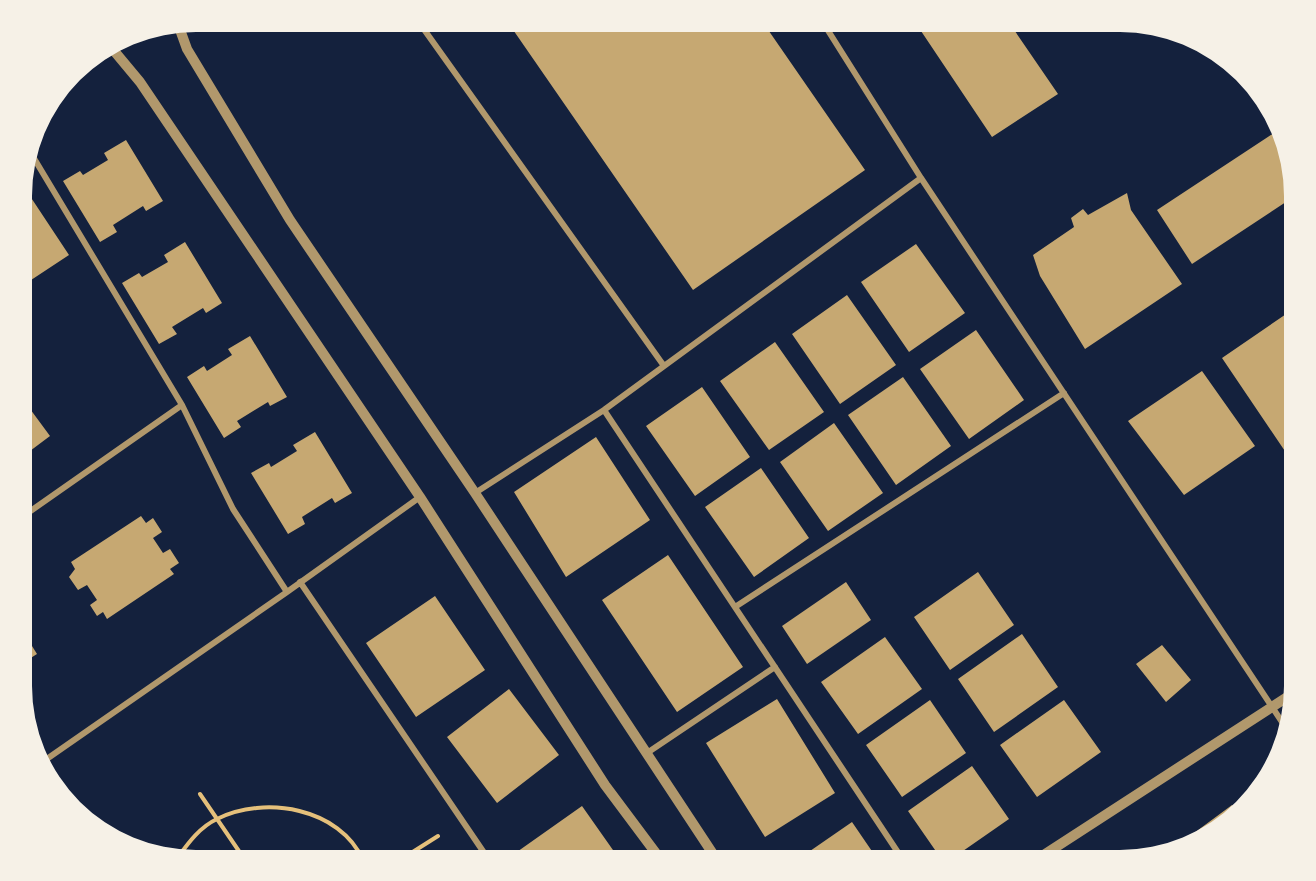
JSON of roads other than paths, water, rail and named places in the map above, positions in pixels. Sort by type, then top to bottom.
[{"type":"street","points":[[425,31],[663,366]]},
{"type":"street","points":[[828,31],[921,178],[1281,720]]},
{"type":"street","points":[[181,32],[187,49],[290,220],[475,493],[710,849]]},
{"type":"street","points":[[115,52],[140,82],[420,497],[605,785],[653,850]]},
{"type":"street","points":[[36,161],[182,405],[233,509],[287,592]]},
{"type":"street","points":[[475,493],[604,410],[921,178]]},
{"type":"street","points":[[735,607],[1064,393]]},
{"type":"street","points":[[31,512],[182,405]]},
{"type":"street","points":[[604,410],[896,849]]},
{"type":"street","points":[[48,758],[420,497]]},
{"type":"street","points":[[300,582],[482,850]]},
{"type":"street","points":[[647,753],[775,667]]},
{"type":"street","points":[[1053,849],[1284,699]]}]
